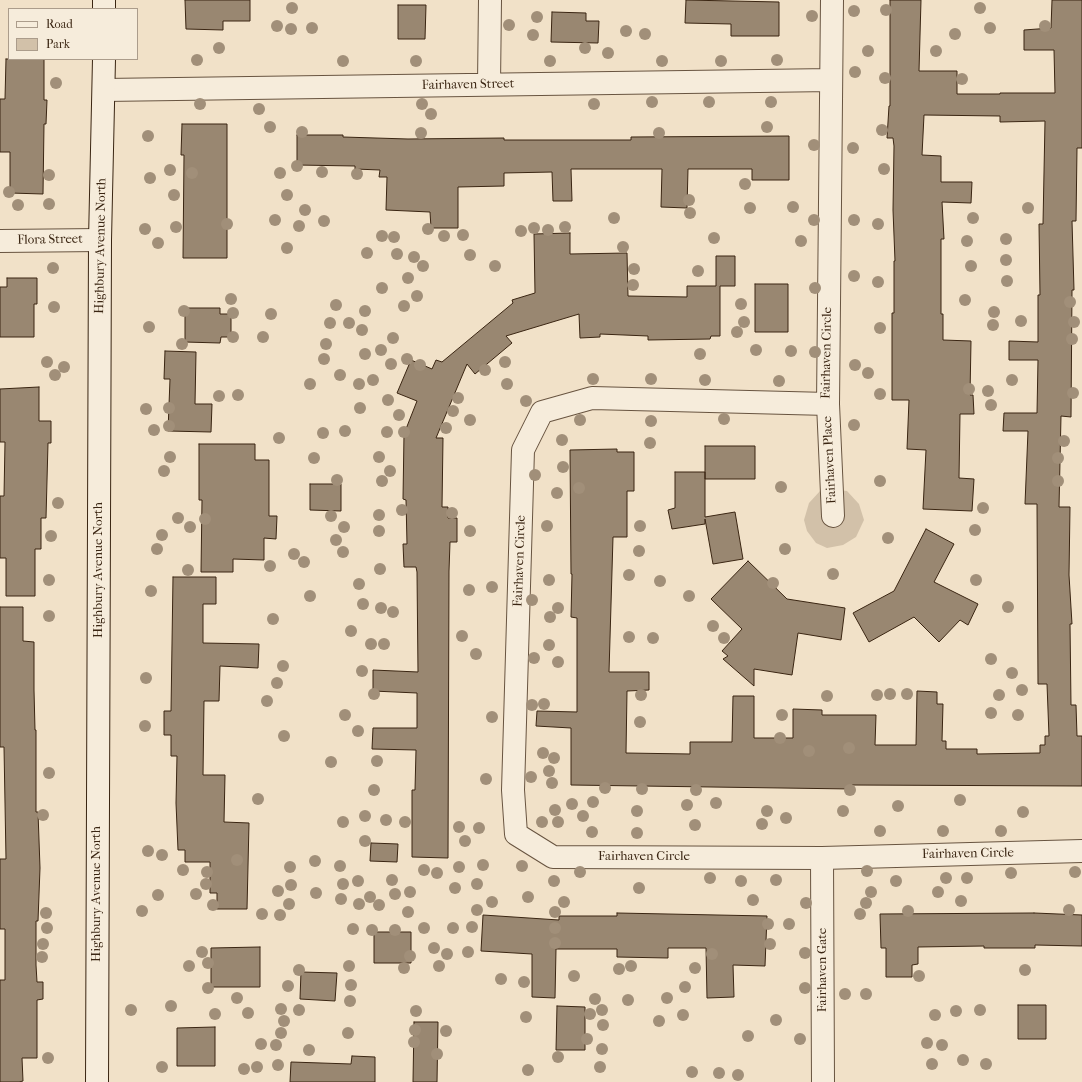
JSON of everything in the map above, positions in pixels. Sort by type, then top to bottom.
[{"type":"street","points":[[489,84],[490,0]]},
{"type":"street","name":"Fairhaven Circle","points":[[832,0],[828,404],[592,398],[542,412],[524,450],[513,790],[516,834],[553,857],[822,858],[1082,851]]},
{"type":"street","name":"Highbury Avenue North","points":[[97,1082],[100,240],[104,60]]},
{"type":"street","name":"Fairhaven Street","points":[[104,90],[831,80]]},
{"type":"street","name":"Flora Street","points":[[0,241],[100,240]]},
{"type":"street","name":"Fairhaven Place","points":[[828,404],[833,516]]},
{"type":"street","name":"Fairhaven Gate","points":[[822,858],[823,1082]]},
{"type":"green space","points":[[830,489],[847,491],[859,504],[864,520],[856,537],[843,545],[827,548],[816,543],[807,531],[804,520],[809,503],[820,491]]},
{"type":"building","points":[[185,0],[250,0],[250,21],[223,21],[223,30],[186,29]]},
{"type":"building","points":[[686,0],[779,2],[779,36],[731,36],[731,24],[685,23]]},
{"type":"building","points":[[890,0],[921,0],[919,71],[957,71],[957,94],[1000,94],[1055,93],[1054,50],[1024,50],[1024,30],[1051,28],[1052,0],[1082,0],[1082,148],[1077,148],[1076,221],[1072,221],[1074,290],[1072,290],[1071,417],[1061,416],[1059,507],[1070,507],[1069,575],[1072,624],[1070,624],[1071,705],[1076,705],[1077,736],[1082,736],[1082,786],[852,785],[852,789],[571,785],[571,728],[536,726],[537,711],[577,712],[577,618],[571,617],[572,574],[570,450],[617,449],[617,452],[634,452],[634,491],[627,491],[627,537],[613,537],[609,672],[649,672],[649,690],[627,691],[626,753],[690,754],[690,742],[732,742],[733,696],[754,696],[754,738],[793,738],[793,709],[822,710],[822,715],[876,715],[875,745],[916,745],[917,691],[937,692],[937,704],[943,704],[942,741],[946,741],[946,749],[977,749],[977,754],[1040,753],[1040,745],[1045,745],[1045,736],[1049,736],[1047,684],[1038,684],[1037,504],[1025,504],[1028,431],[1003,431],[1004,413],[1037,413],[1038,360],[1009,360],[1009,341],[1038,342],[1038,295],[1040,295],[1039,224],[1043,224],[1045,121],[1000,122],[1000,116],[924,115],[922,155],[941,156],[941,182],[972,182],[971,203],[942,202],[944,239],[941,239],[941,314],[943,314],[943,340],[971,341],[970,395],[973,395],[974,414],[960,414],[959,478],[974,479],[972,511],[923,509],[926,450],[907,449],[909,400],[892,400],[892,313],[894,313],[895,261],[893,210],[894,146],[893,138],[887,138],[890,106]]},
{"type":"building","points":[[398,5],[426,5],[425,39],[398,39]]},
{"type":"building","points":[[552,12],[586,13],[586,21],[599,21],[598,43],[551,42]]},
{"type":"building","points":[[6,59],[44,60],[44,100],[47,100],[46,124],[44,124],[43,194],[10,193],[10,152],[0,152],[0,99],[5,99]]},
{"type":"building","points":[[182,124],[227,124],[227,258],[183,258],[184,155],[181,155]]},
{"type":"building","points":[[297,135],[343,135],[343,137],[408,139],[504,138],[504,140],[631,140],[631,137],[789,136],[789,180],[752,180],[752,169],[688,169],[687,208],[661,207],[662,169],[571,169],[572,201],[553,201],[552,172],[504,173],[504,186],[458,187],[458,228],[431,228],[430,212],[386,210],[387,177],[379,177],[380,170],[355,169],[355,166],[297,165]]},
{"type":"building","points":[[570,233],[570,254],[627,253],[628,296],[687,297],[687,286],[716,286],[716,256],[735,256],[735,286],[720,286],[720,336],[711,336],[710,339],[648,340],[648,336],[600,334],[600,337],[580,338],[579,314],[506,336],[512,343],[475,374],[467,364],[436,438],[443,438],[442,507],[448,507],[448,518],[457,518],[457,542],[450,542],[449,571],[448,858],[412,857],[412,790],[415,790],[416,750],[372,749],[373,728],[417,728],[417,693],[373,691],[373,670],[418,672],[417,572],[416,567],[404,567],[403,544],[407,544],[406,500],[403,499],[404,434],[417,401],[397,393],[411,360],[432,369],[436,360],[442,362],[513,303],[512,300],[535,293],[534,234]]},
{"type":"building","points":[[7,278],[37,278],[37,304],[34,304],[34,337],[0,337],[0,287],[7,287]]},
{"type":"building","points":[[755,284],[788,284],[788,332],[755,332]]},
{"type":"building","points":[[185,308],[220,308],[220,314],[231,314],[231,337],[221,337],[220,343],[185,342]]},
{"type":"building","points":[[165,351],[196,352],[195,404],[212,404],[211,432],[168,431],[170,379],[164,379]]},
{"type":"building","points":[[39,387],[39,421],[51,421],[51,443],[48,443],[46,518],[41,518],[41,549],[35,549],[35,596],[6,596],[6,558],[0,558],[0,496],[4,496],[5,442],[0,442],[0,389]]},
{"type":"building","points":[[199,444],[255,444],[255,460],[269,460],[269,516],[277,516],[276,539],[264,538],[264,560],[233,559],[233,572],[201,572],[202,500],[199,500]]},
{"type":"building","points":[[705,446],[755,446],[755,479],[705,479]]},
{"type":"building","points":[[675,472],[705,472],[705,517],[735,512],[743,559],[713,564],[705,519],[705,524],[672,529],[668,510],[675,508]]},
{"type":"building","points":[[310,484],[341,484],[341,511],[310,510]]},
{"type":"building","points":[[926,529],[954,544],[934,582],[978,604],[968,625],[960,620],[939,642],[914,617],[869,642],[853,613],[894,591]]},
{"type":"building","points":[[748,561],[787,599],[845,608],[841,640],[798,633],[792,675],[754,669],[754,686],[723,659],[728,656],[722,651],[742,629],[711,599]]},
{"type":"building","points":[[173,577],[216,577],[216,604],[203,604],[203,643],[259,644],[258,668],[220,666],[219,701],[204,701],[203,775],[225,775],[224,822],[249,823],[247,909],[217,909],[217,893],[210,893],[210,862],[185,862],[185,850],[178,850],[176,803],[177,756],[171,756],[171,735],[164,735],[164,711],[171,711]]},
{"type":"building","points":[[0,607],[23,607],[23,641],[34,642],[36,812],[38,812],[40,868],[38,921],[36,921],[36,965],[37,982],[43,982],[43,999],[37,1000],[37,1058],[22,1058],[23,1081],[19,1082],[0,1082],[0,980],[5,980],[5,929],[0,929],[0,859],[6,859],[4,747],[0,747]]},
{"type":"building","points":[[371,843],[398,844],[397,862],[370,861]]},
{"type":"building","points":[[617,913],[767,916],[765,966],[733,965],[734,997],[707,998],[706,948],[668,948],[668,958],[617,957],[617,949],[556,949],[555,998],[532,997],[532,954],[481,951],[483,915],[559,920],[559,916],[617,916]]},
{"type":"building","points":[[1034,913],[1082,915],[1082,946],[1035,945],[1035,948],[984,948],[984,946],[918,947],[918,964],[912,965],[912,977],[886,977],[886,948],[881,948],[880,914]]},
{"type":"building","points":[[374,932],[411,932],[411,963],[374,963]]},
{"type":"building","points":[[260,947],[260,987],[211,987],[211,948]]},
{"type":"building","points":[[301,972],[337,973],[335,1001],[300,999]]},
{"type":"building","points":[[1018,1005],[1046,1005],[1046,1039],[1018,1039]]},
{"type":"building","points":[[557,1006],[585,1007],[585,1050],[556,1050]]},
{"type":"building","points":[[414,1022],[438,1022],[437,1082],[413,1082]]},
{"type":"building","points":[[215,1027],[215,1066],[177,1066],[177,1028]]},
{"type":"building","points":[[352,1056],[375,1057],[375,1082],[290,1082],[291,1062],[351,1064]]}]
